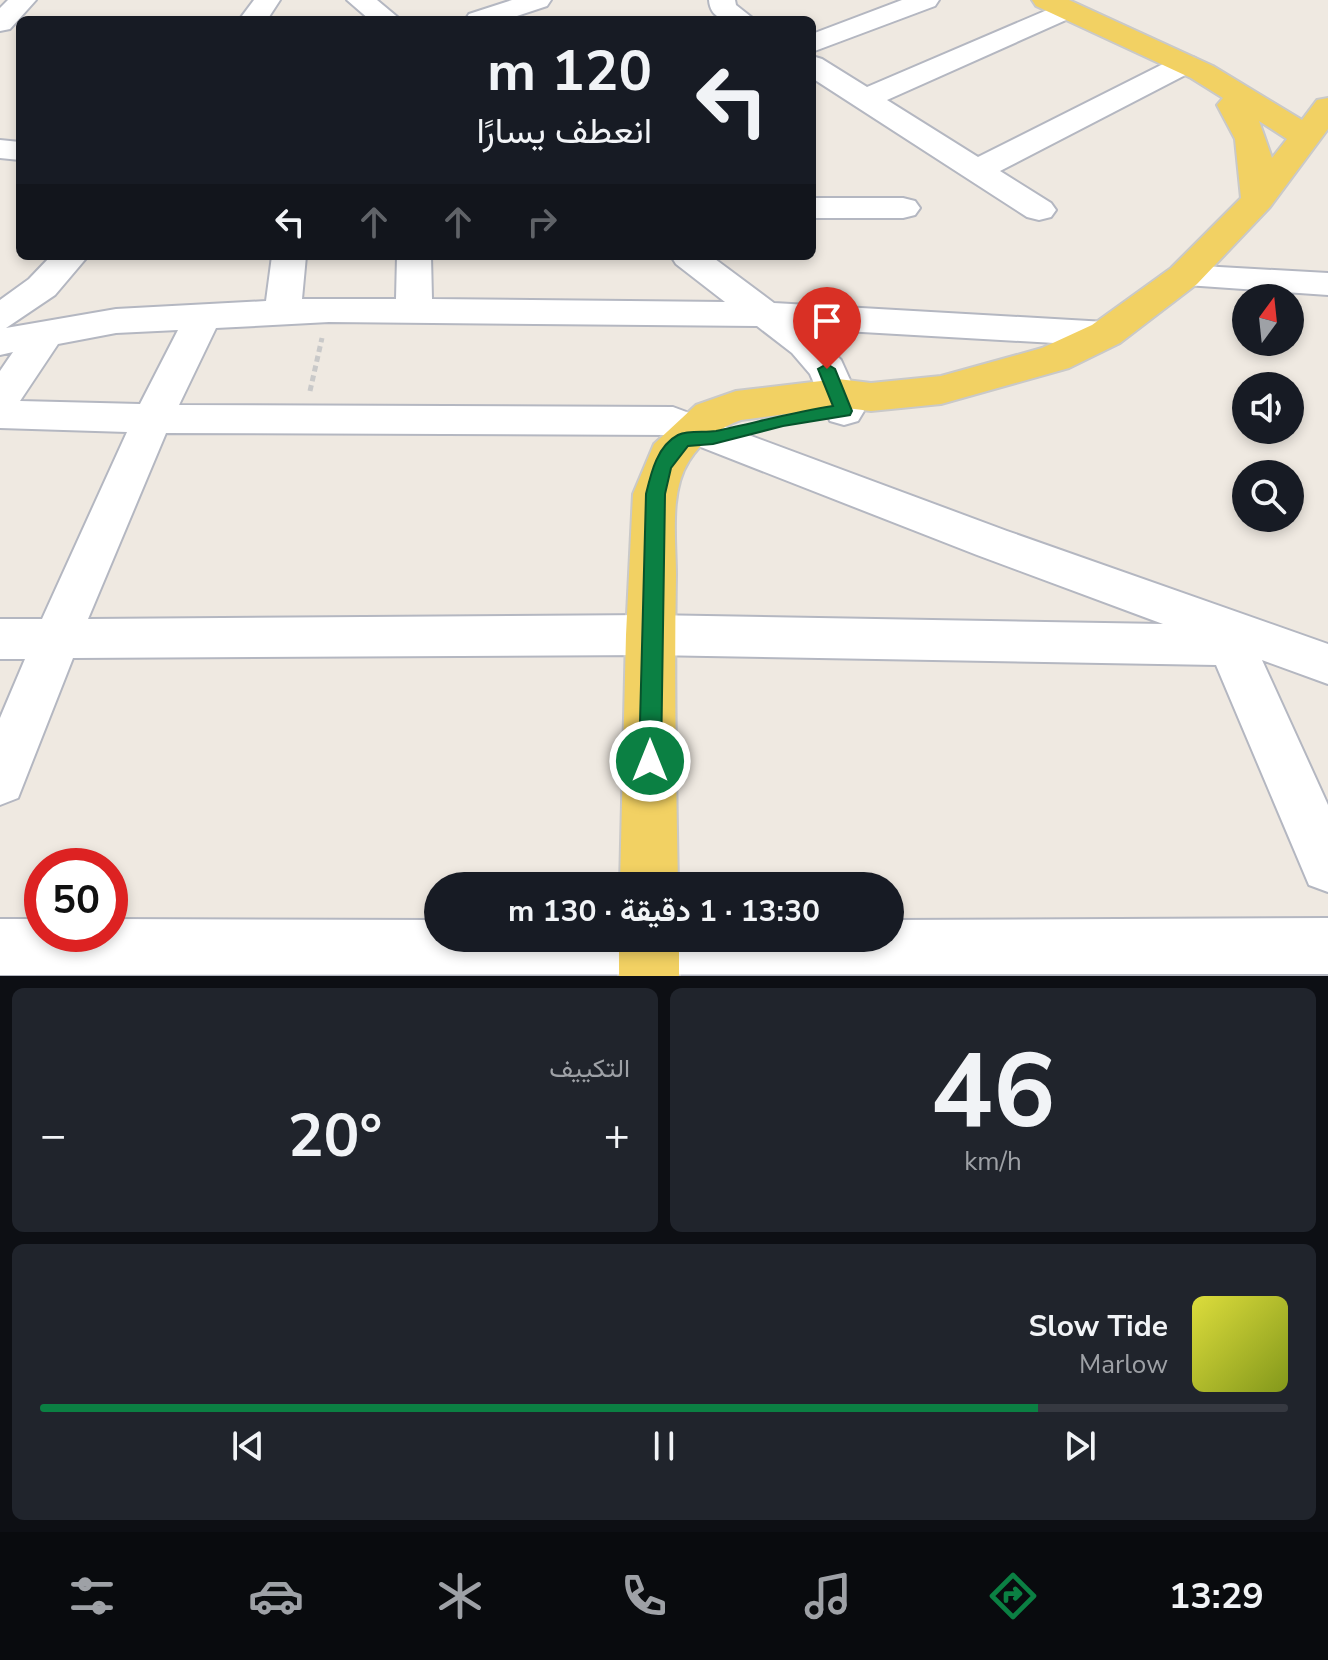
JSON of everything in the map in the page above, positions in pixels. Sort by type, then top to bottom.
[{"type":"main road","points":[[1056,5],[1175,63],[1304,141]]},
{"type":"main road","points":[[1240,101],[1294,105],[1328,97]]},
{"type":"main road","points":[[1240,101],[1255,143],[1258,200]]},
{"type":"main road","points":[[649,872],[650,635],[655,494],[669,455],[697,435],[783,420],[851,400],[941,390],[1055,358],[1106,334],[1184,276],[1258,200],[1328,107]]},
{"type":"street","points":[[360,0],[382,16]]},
{"type":"street","points":[[491,16],[538,0]]},
{"type":"street","points":[[722,0],[723,8],[735,16]]},
{"type":"street","points":[[816,42],[926,0]]},
{"type":"street","points":[[866,98],[1056,5]]},
{"type":"street","points":[[977,170],[1175,63]]},
{"type":"street","points":[[816,67],[1039,210]]},
{"type":"street","points":[[816,208],[903,208]]},
{"type":"street","points":[[0,318],[42,287],[67,260]]},
{"type":"street","points":[[283,310],[289,260]]},
{"type":"street","points":[[414,260],[414,309]]},
{"type":"street","points":[[693,260],[805,344],[851,400]]},
{"type":"street","points":[[1184,276],[1328,284]]},
{"type":"street","points":[[0,342],[116,321],[202,318],[283,310],[414,309],[762,314],[1106,334]]},
{"type":"street","points":[[0,781],[56,639],[151,419],[202,318]]},
{"type":"street","points":[[0,400],[45,335]]},
{"type":"street","points":[[0,414],[151,419],[648,419],[1228,636],[1328,664]]},
{"type":"street","points":[[0,639],[650,635],[1228,636]]},
{"type":"street","points":[[1228,636],[1328,866]]},
{"type":"street","points":[[0,947],[649,954],[1328,946]]},
{"type":"path","points":[[303,420],[329,310]]},
{"type":"route","points":[[650,761],[655,494],[662,468],[669,455],[684,440],[713,438],[783,420],[844,411],[827,369]]}]
